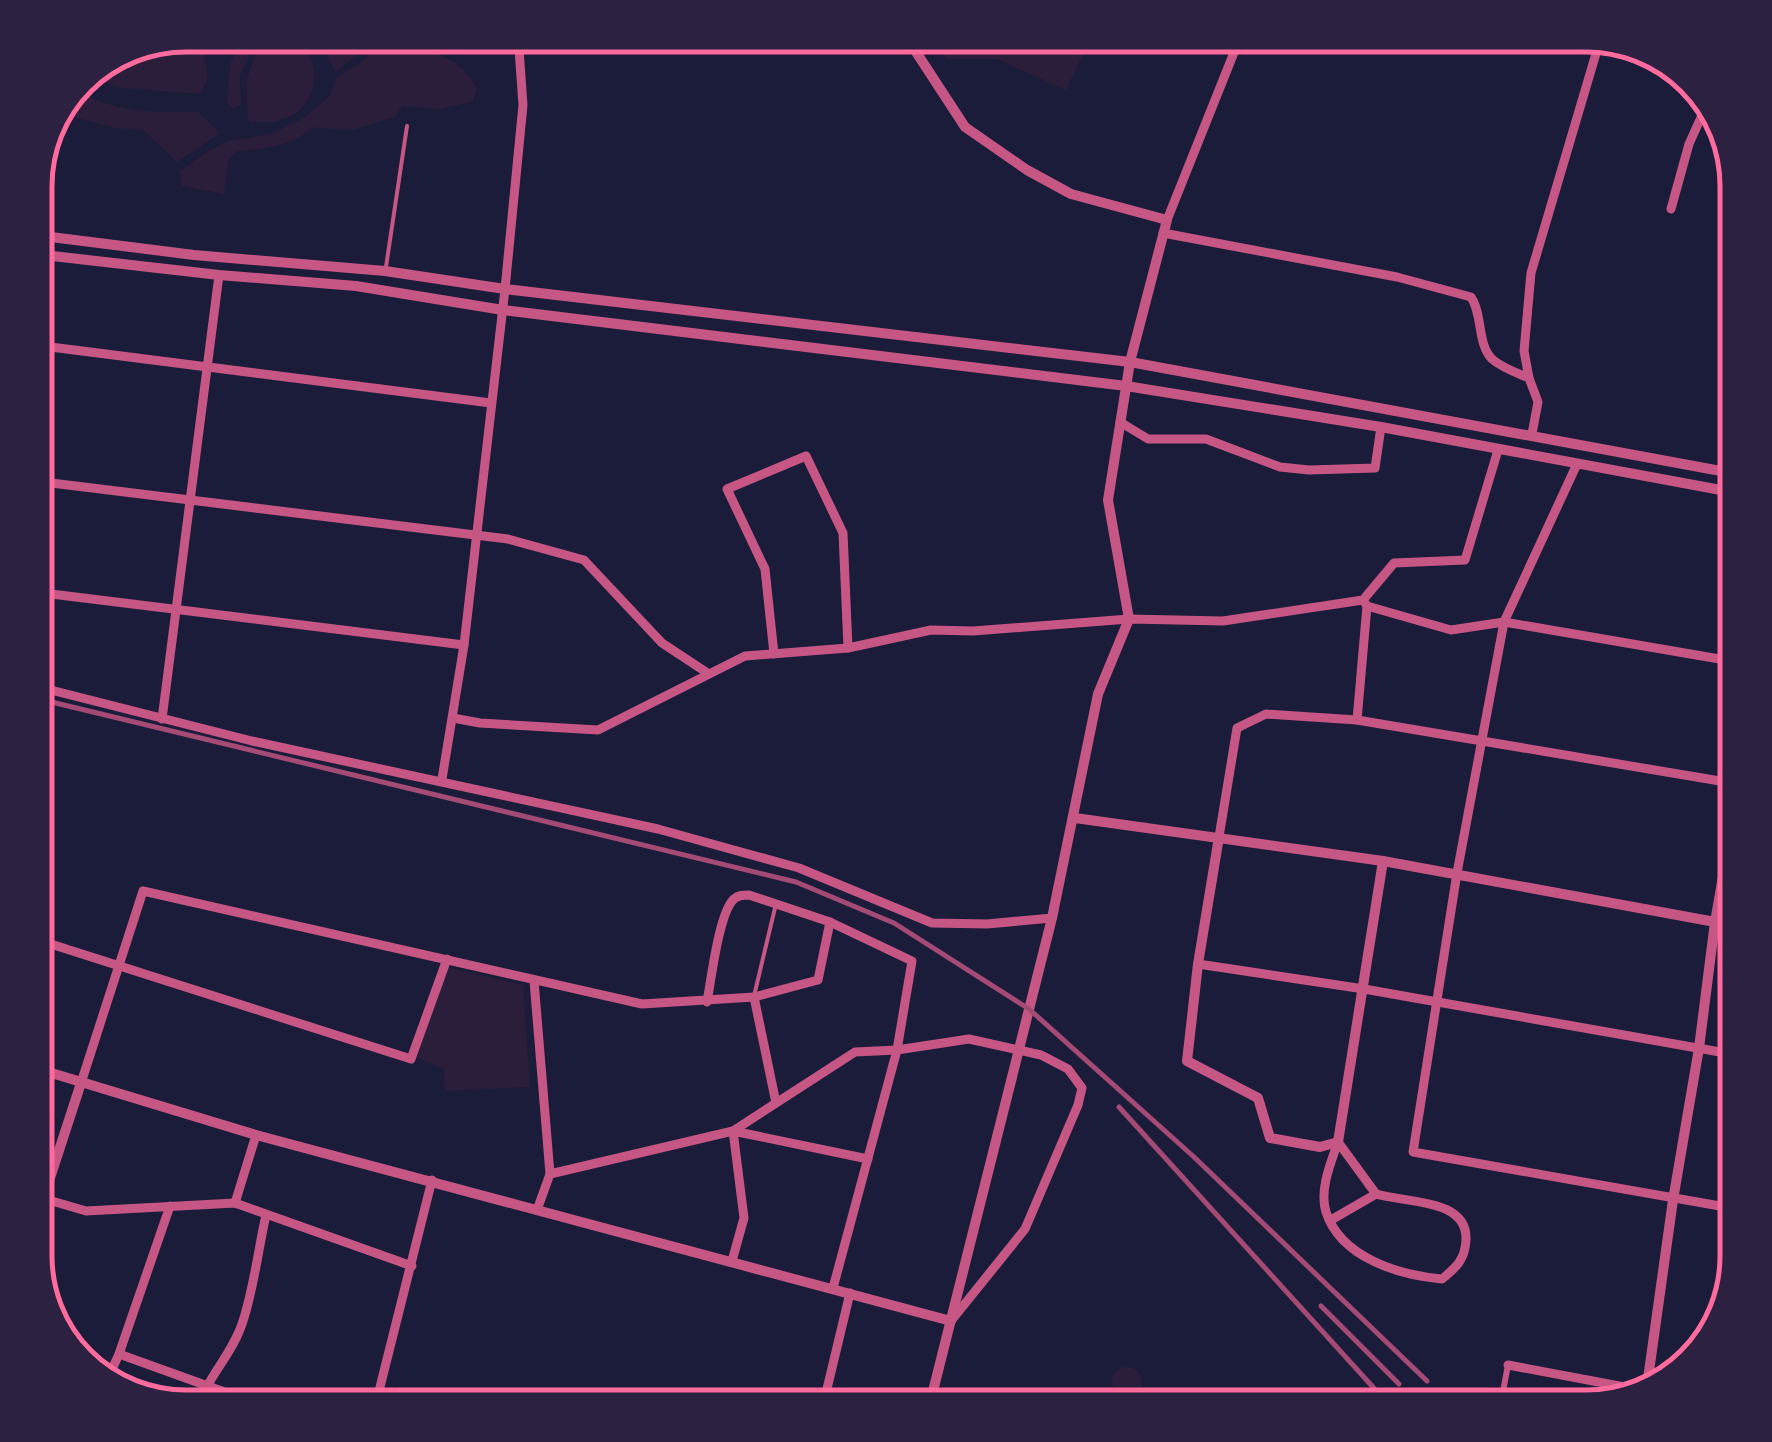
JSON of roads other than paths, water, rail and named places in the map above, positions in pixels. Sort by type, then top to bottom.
[{"type":"street","points":[[442,780],[464,645],[506,289],[523,105],[519,52]]},
{"type":"street","points":[[916,52],[965,127],[1026,170],[1072,194],[1167,220]]},
{"type":"street","points":[[934,1390],[1052,918],[1098,694],[1128,619],[1108,500],[1130,362],[1167,220],[1234,52]]},
{"type":"street","points":[[1532,434],[1538,402],[1524,352],[1531,273],[1596,53]]},
{"type":"street","points":[[1671,208],[1701,118]]},
{"type":"street","points":[[1163,233],[1397,277],[1471,297],[1479,310],[1485,351],[1495,362],[1529,378]]},
{"type":"street","points":[[53,237],[194,255],[385,271],[506,289],[1130,362],[1720,471]]},
{"type":"street","points":[[53,256],[356,286],[503,310],[1126,386],[1382,427],[1720,490]]},
{"type":"street","points":[[162,719],[220,275]]},
{"type":"street","points":[[53,348],[491,403]]},
{"type":"street","points":[[1120,422],[1148,439],[1206,439],[1280,467],[1309,470],[1375,468],[1382,427]]},
{"type":"street","points":[[1358,720],[1365,603],[1394,562],[1466,560],[1498,450]]},
{"type":"street","points":[[774,654],[765,569],[727,489],[806,456],[843,533],[848,648]]},
{"type":"street","points":[[1577,464],[1504,622],[1457,873],[1414,1152],[1720,1207]]},
{"type":"street","points":[[53,483],[524,542],[584,560],[662,643],[709,674]]},
{"type":"street","points":[[53,594],[464,645]]},
{"type":"street","points":[[452,718],[598,730],[745,656],[848,648],[931,630],[973,631],[1128,619],[1223,621],[1365,603],[1451,630],[1504,622],[1720,659]]},
{"type":"street","points":[[53,691],[323,757],[658,829],[799,868],[932,923],[987,924],[1052,918]]},
{"type":"street","points":[[1338,1142],[1320,1146],[1270,1138],[1258,1098],[1187,1061],[1198,964],[1236,728],[1266,714],[1358,720],[1720,781]]},
{"type":"street","points":[[1075,818],[1457,873],[1720,923]]},
{"type":"street","points":[[1331,1220],[1376,1194],[1446,1208],[1458,1215],[1466,1228],[1465,1249],[1459,1265],[1442,1279],[1420,1276],[1372,1260],[1343,1243],[1325,1209],[1327,1174],[1338,1142],[1383,861]]},
{"type":"street","points":[[53,1161],[143,891],[642,1004],[754,997],[818,980],[830,922]]},
{"type":"street","points":[[1649,1374],[1720,893]]},
{"type":"street","points":[[706,1002],[726,914],[734,899],[749,894],[830,922],[912,960],[897,1050],[834,1288]]},
{"type":"street","points":[[53,946],[411,1059],[447,960]]},
{"type":"street","points":[[1198,964],[1720,1051]]},
{"type":"street","points":[[534,981],[550,1174],[537,1210]]},
{"type":"street","points":[[754,997],[776,1103]]},
{"type":"street","points":[[550,1174],[733,1131],[855,1052],[969,1039],[1041,1055],[1068,1069],[1082,1088],[1078,1105],[1025,1229],[951,1321]]},
{"type":"street","points":[[53,1074],[256,1135],[951,1321]]},
{"type":"street","points":[[733,1131],[868,1159]]},
{"type":"street","points":[[732,1262],[744,1218],[733,1131]]},
{"type":"street","points":[[235,1203],[256,1135]]},
{"type":"street","points":[[1338,1142],[1376,1194]]},
{"type":"street","points":[[379,1390],[432,1180]]},
{"type":"street","points":[[53,1201],[86,1211],[235,1203],[412,1266]]},
{"type":"street","points":[[113,1368],[170,1206]]},
{"type":"street","points":[[203,1390],[242,1324],[266,1215]]},
{"type":"street","points":[[827,1390],[850,1293]]},
{"type":"street","points":[[120,1354],[213,1390]]},
{"type":"street","points":[[1503,1390],[1508,1365],[1615,1386]]},
{"type":"lane","points":[[385,271],[408,126]]},
{"type":"lane","points":[[754,997],[776,903]]},
{"type":"railway","points":[[53,702],[796,882],[894,923],[1029,1009],[1194,1157],[1427,1381]]},
{"type":"railway","points":[[1119,1107],[1376,1390]]},
{"type":"railway","points":[[1321,1306],[1399,1384]]}]
